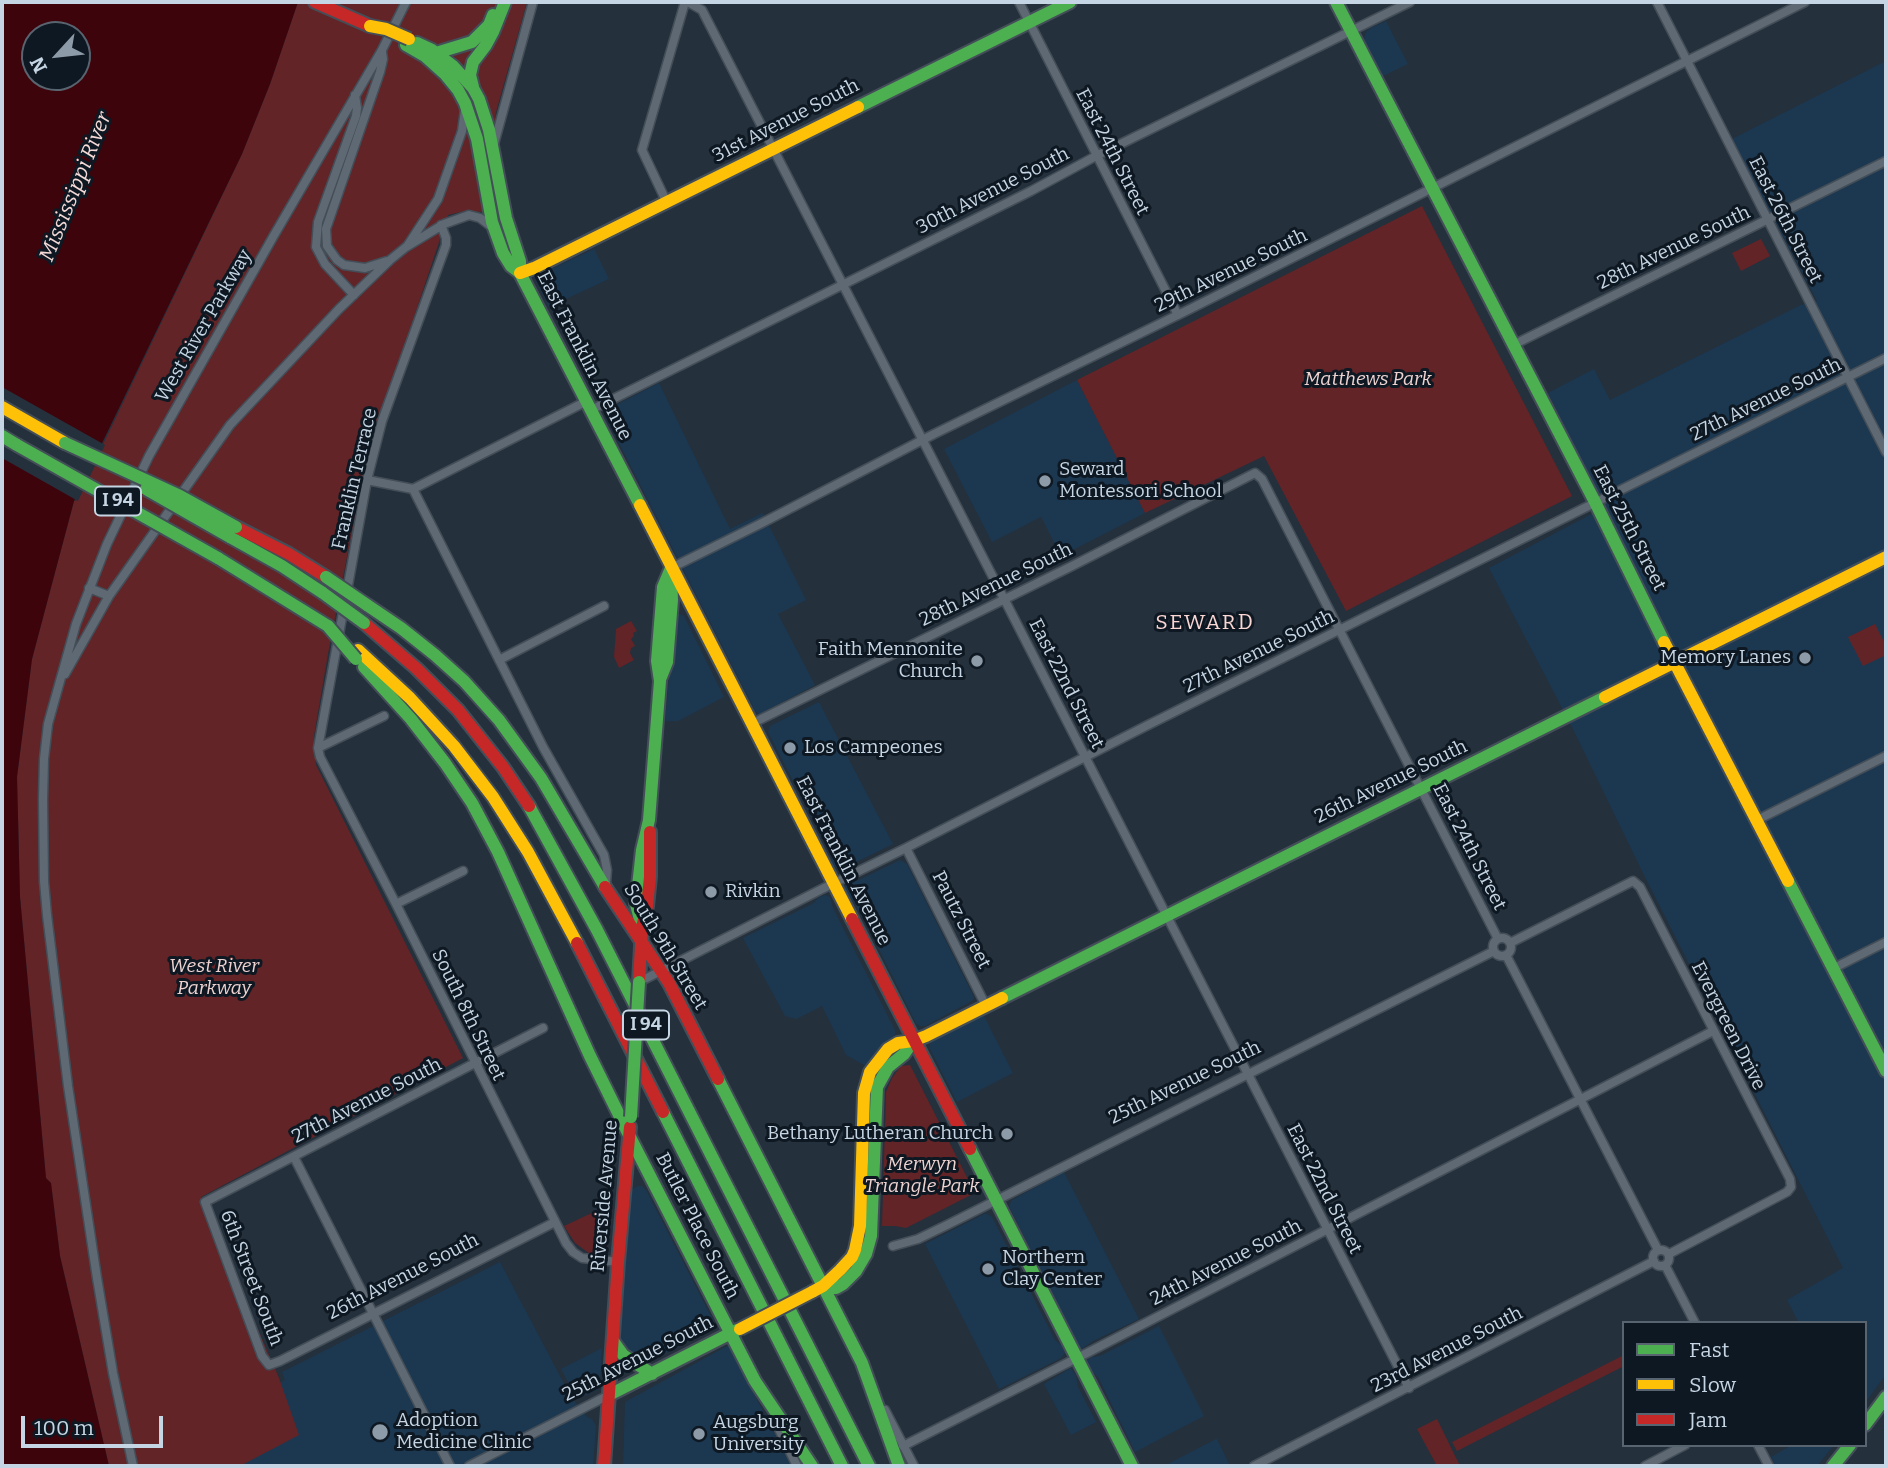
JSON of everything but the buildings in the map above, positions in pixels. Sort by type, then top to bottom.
[{"type":"main road","points":[[315,2],[370,26],[386,29],[408,42]]},
{"type":"main road","points":[[436,53],[467,44],[476,38],[489,25],[497,2]]},
{"type":"main road","points":[[473,88],[470,75],[473,62],[494,32],[505,2]]},
{"type":"main road","name":"31st Avenue South","points":[[520,273],[667,203],[1070,2]]},
{"type":"main road","name":"East 25th Street","points":[[1336,2],[1886,1072]]},
{"type":"main road","name":"East Franklin Avenue","points":[[408,42],[436,53],[454,67],[473,88],[485,113],[506,218],[520,261],[520,273],[1132,1466]]},
{"type":"main road","name":"East Franklin Avenue","points":[[408,42],[445,74],[465,103],[477,139],[495,230],[510,266],[520,273]]},
{"type":"main road","name":"I 94","points":[[4,408],[233,532],[364,624],[416,668],[458,710],[503,767],[537,818],[603,942],[869,1466]]},
{"type":"main road","name":"I 94","points":[[2,437],[218,558],[323,623],[410,698],[454,746],[493,797],[528,852],[842,1466]]},
{"type":"main road","points":[[233,532],[289,554],[326,577],[401,628],[464,681],[514,739],[541,778],[605,887]]},
{"type":"main road","name":"26th Avenue South","points":[[817,1289],[836,1288],[843,1284],[856,1271],[866,1254],[871,1236],[877,1087],[888,1067],[904,1054],[914,1041],[1886,557]]},
{"type":"main road","name":"Riverside Avenue","points":[[604,1466],[618,1262],[643,980],[640,961],[642,928],[636,904],[642,849],[649,820],[660,681],[667,662],[672,600],[671,568]]},
{"type":"main road","name":"Butler Place South","points":[[357,654],[411,719],[472,803],[498,852],[590,1056],[629,1135],[735,1331],[755,1381],[812,1466]]},
{"type":"main road","name":"South 9th Street","points":[[605,887],[669,984],[817,1289],[862,1363]]},
{"type":"main road","name":"25th Avenue South","points":[[609,1395],[817,1289]]},
{"type":"main road","points":[[613,1341],[623,1355],[652,1374]]},
{"type":"main road","points":[[862,1363],[899,1466]]},
{"type":"main road","points":[[1867,1422],[1886,1397]]},
{"type":"main road","points":[[1833,1466],[1848,1447]]},
{"type":"street","name":"West River Parkway","points":[[133,1466],[99,1292],[68,1086],[47,915],[43,844],[44,759],[48,724],[89,588],[149,456],[382,50],[406,2]]},
{"type":"street","points":[[492,150],[533,2]]},
{"type":"street","points":[[667,203],[642,150],[687,2]]},
{"type":"street","name":"East 22nd Street","points":[[687,2],[702,10],[1409,1388]]},
{"type":"street","name":"East 24th Street","points":[[1019,2],[1178,315]]},
{"type":"street","name":"30th Avenue South","points":[[413,489],[844,284],[1096,156],[1410,2]]},
{"type":"street","name":"East 26th Street","points":[[1657,2],[1886,452]]},
{"type":"street","name":"29th Avenue South","points":[[671,568],[1805,2]]},
{"type":"street","points":[[382,50],[380,72],[326,229],[327,246],[344,265],[365,268],[390,260]]},
{"type":"street","points":[[354,295],[325,264],[316,247],[318,222],[356,116],[355,96]]},
{"type":"street","name":"West River Parkway","points":[[407,247],[438,200],[462,131],[465,103]]},
{"type":"street","name":"28th Avenue South","points":[[1513,345],[1886,161]]},
{"type":"street","name":"West River Parkway","points":[[61,681],[109,596],[230,425],[354,295],[390,260],[441,225],[468,215],[480,218],[495,230]]},
{"type":"street","name":"Franklin Terrace","points":[[318,748],[367,480],[382,421],[446,246],[441,225]]},
{"type":"street","name":"27th Avenue South","points":[[643,980],[1886,358]]},
{"type":"street","name":"East 24th Street","points":[[1255,473],[1262,479],[1498,939]]},
{"type":"street","name":"28th Avenue South","points":[[751,724],[1255,473]]},
{"type":"street","points":[[367,480],[413,489]]},
{"type":"street","name":"South 9th Street","points":[[413,489],[543,747],[604,855],[607,870],[605,887]]},
{"type":"street","points":[[89,588],[109,596]]},
{"type":"street","points":[[499,660],[604,606]]},
{"type":"street","points":[[318,748],[384,716]]},
{"type":"street","name":"South 8th Street","points":[[318,748],[320,757],[566,1243],[582,1258],[618,1262]]},
{"type":"street","points":[[1757,820],[1886,756]]},
{"type":"street","name":"Pautz Street","points":[[906,848],[986,1006]]},
{"type":"street","points":[[396,904],[463,871]]},
{"type":"street","name":"Evergreen Drive","points":[[1510,943],[1633,881],[1640,887],[1790,1179],[1791,1187],[1787,1192],[1669,1254]]},
{"type":"street","points":[[1498,939],[1510,943],[1511,948],[1506,955],[1498,955],[1494,951],[1493,946],[1498,939]]},
{"type":"street","points":[[1834,968],[1886,942]]},
{"type":"street","name":"25th Avenue South","points":[[893,1246],[918,1239],[996,1201],[1494,951]]},
{"type":"street","points":[[1506,955],[1658,1250]]},
{"type":"street","name":"27th Avenue South","points":[[205,1202],[543,1028]]},
{"type":"street","name":"24th Avenue South","points":[[903,1446],[1713,1031]]},
{"type":"street","points":[[293,1157],[450,1466]]},
{"type":"street","name":"6th Street South","points":[[205,1202],[262,1356],[269,1365]]},
{"type":"street","name":"26th Avenue South","points":[[269,1365],[555,1222]]},
{"type":"street","points":[[1658,1250],[1669,1254],[1670,1259],[1665,1265]]},
{"type":"street","points":[[1658,1250],[1654,1254],[1654,1262],[1665,1265]]},
{"type":"street","name":"23rd Avenue South","points":[[1254,1466],[1654,1262]]},
{"type":"street","points":[[1665,1265],[1694,1321]]},
{"type":"street","name":"South 9th Street","points":[[862,1363],[914,1466]]},
{"type":"street","points":[[755,1381],[797,1466]]},
{"type":"street","name":"25th Avenue South","points":[[469,1466],[609,1395]]},
{"type":"street","points":[[1645,1466],[1681,1447]]},
{"type":"street","points":[[1759,1447],[1769,1466]]},
{"type":"shaded area","points":[[1386,21],[1408,64],[1383,76],[1364,39],[1369,29]]},
{"type":"shaded area","points":[[1886,61],[1886,1374],[1867,1400],[1867,1321],[1798,1321],[1787,1300],[1843,1268],[1572,727],[1489,568],[1605,507],[1548,393],[1594,369],[1610,400],[1801,305],[1817,301],[1732,139]]},
{"type":"shaded area","points":[[594,249],[609,279],[549,307],[534,277]]},
{"type":"shaded area","name":"Seward Montessori School","points":[[1077,380],[1145,513],[1061,556],[1041,517],[992,542],[944,449]]},
{"type":"shaded area","points":[[659,383],[730,529],[763,513],[806,600],[778,614],[815,685],[762,713],[758,714],[755,710],[605,416],[608,409]]},
{"type":"shaded area","points":[[678,613],[684,616],[724,697],[678,721],[665,721],[675,616]]},
{"type":"shaded area","points":[[819,702],[893,844],[840,870],[832,865],[832,857],[768,732],[770,726]]},
{"type":"shaded area","points":[[900,860],[907,864],[974,997],[972,1001],[925,1026],[916,1023],[845,888],[851,880],[859,880]]},
{"type":"shaded area","points":[[825,895],[830,897],[833,908],[895,1030],[893,1038],[883,1045],[866,1066],[846,1055],[822,1006],[796,1019],[785,1016],[743,938]]},
{"type":"shaded area","points":[[984,1016],[1013,1073],[957,1102],[930,1049],[930,1044]]},
{"type":"shaded area","points":[[1064,1172],[1139,1319],[1080,1350],[1009,1206],[1012,1200]]},
{"type":"shaded area","points":[[638,1186],[646,1190],[714,1322],[712,1329],[645,1364],[623,1348],[620,1340],[631,1190]]},
{"type":"shaded area","points":[[984,1214],[992,1217],[1055,1340],[1065,1353],[1061,1358],[999,1389],[925,1244]]},
{"type":"shaded area","points":[[500,1262],[571,1397],[596,1426],[593,1466],[215,1466],[277,1384],[285,1380],[282,1372]]},
{"type":"shaded area","points":[[1159,1326],[1204,1416],[1135,1452],[1098,1377],[1088,1368],[1086,1361]]},
{"type":"shaded area","name":"Augsburg University","points":[[729,1345],[791,1466],[623,1466],[625,1402]]},
{"type":"shaded area","points":[[602,1348],[600,1384],[597,1390],[576,1397],[561,1369]]},
{"type":"shaded area","points":[[1071,1368],[1096,1422],[1071,1435],[1044,1384]]},
{"type":"shaded area","points":[[1216,1439],[1230,1466],[1164,1466]]},
{"type":"shaded area","points":[[1788,1447],[1832,1447],[1817,1466],[1776,1466],[1771,1457]]},
{"type":"green space","name":"West River Parkway","points":[[298,2],[527,2],[496,112],[483,212],[465,211],[448,215],[369,445],[314,736],[316,765],[463,1058],[201,1197],[279,1378],[299,1435],[240,1466],[109,1466],[60,1256],[51,1183],[46,1178],[20,897],[17,777],[32,659],[74,501],[242,154]]},
{"type":"green space","name":"Matthews Park","points":[[1422,206],[1572,496],[1346,611],[1264,456],[1145,513],[1077,380]]},
{"type":"green space","points":[[1761,239],[1770,256],[1741,271],[1732,253]]},
{"type":"green space","points":[[631,621],[637,631],[631,639],[635,646],[630,653],[634,660],[619,668],[614,657],[616,629]]},
{"type":"green space","points":[[1875,624],[1886,646],[1886,655],[1863,666],[1848,637]]},
{"type":"green space","name":"Merwyn Triangle Park","points":[[910,1065],[975,1193],[906,1228],[882,1226],[886,1092],[901,1066]]},
{"type":"green space","points":[[611,1204],[607,1251],[600,1256],[590,1254],[575,1243],[564,1226]]},
{"type":"green space","points":[[1622,1356],[1622,1367],[1457,1451],[1452,1442]]},
{"type":"green space","points":[[1437,1419],[1460,1466],[1437,1466],[1417,1429]]},
{"type":"water","name":"Mississippi River","points":[[2,2],[298,2],[242,154],[74,501],[32,659],[17,777],[20,897],[46,1178],[51,1183],[60,1256],[109,1466],[2,1466]]},
{"type":"pier","points":[[2,387],[105,445],[78,501],[2,458]]},
{"type":"traffic: fast","points":[[473,87],[470,75],[473,62],[493,32],[505,2]]},
{"type":"traffic: fast","points":[[858,107],[1070,2]]},
{"type":"traffic: fast","points":[[1336,2],[1595,502],[1664,642]]},
{"type":"traffic: fast","points":[[436,53],[472,42],[489,25],[493,15]]},
{"type":"traffic: fast","points":[[417,43],[432,50],[453,66],[479,99],[489,130],[506,218],[520,261],[520,273]]},
{"type":"traffic: fast","points":[[406,45],[425,56],[445,74],[465,103],[477,139],[492,222],[503,253],[511,266],[520,273],[640,505]]},
{"type":"traffic: fast","points":[[2,436],[17,445]]},
{"type":"traffic: fast","points":[[65,443],[180,496],[236,527]]},
{"type":"traffic: fast","points":[[17,445],[218,558]]},
{"type":"traffic: fast","points":[[146,489],[230,537]]},
{"type":"traffic: fast","points":[[230,537],[323,593]]},
{"type":"traffic: fast","points":[[218,558],[328,626]]},
{"type":"traffic: fast","points":[[642,928],[636,904],[642,850],[649,820],[660,681],[657,661],[663,587],[671,568]]},
{"type":"traffic: fast","points":[[661,677],[667,662],[672,600],[671,574]]},
{"type":"traffic: fast","points":[[326,577],[367,605]]},
{"type":"traffic: fast","points":[[323,593],[364,623]]},
{"type":"traffic: fast","points":[[367,605],[435,655],[464,681],[499,720],[541,778],[605,887]]},
{"type":"traffic: fast","points":[[328,626],[356,659]]},
{"type":"traffic: fast","points":[[364,667],[411,719],[472,803],[498,852],[590,1056],[629,1135]]},
{"type":"traffic: fast","points":[[1002,998],[1605,697]]},
{"type":"traffic: fast","points":[[529,806],[597,930],[869,1466]]},
{"type":"traffic: fast","points":[[1788,881],[1886,1071]]},
{"type":"traffic: fast","points":[[631,1117],[639,982]]},
{"type":"traffic: fast","points":[[823,1286],[836,1288],[843,1284],[856,1271],[866,1254],[871,1236],[877,1087],[888,1067],[904,1054],[913,1041]]},
{"type":"traffic: fast","points":[[718,1079],[862,1363]]},
{"type":"traffic: fast","points":[[663,1112],[842,1466]]},
{"type":"traffic: fast","points":[[629,1135],[755,1381]]},
{"type":"traffic: fast","points":[[970,1149],[1132,1466]]},
{"type":"traffic: fast","points":[[609,1395],[737,1330]]},
{"type":"traffic: fast","points":[[613,1341],[623,1355],[652,1374]]},
{"type":"traffic: fast","points":[[862,1363],[899,1466]]},
{"type":"traffic: fast","points":[[755,1381],[812,1466]]},
{"type":"traffic: fast","points":[[1867,1422],[1886,1397]]},
{"type":"traffic: fast","points":[[1833,1466],[1848,1447]]},
{"type":"traffic: slow","points":[[370,26],[386,29],[409,39]]},
{"type":"traffic: slow","points":[[520,273],[858,107]]},
{"type":"traffic: slow","points":[[2,407],[65,443]]},
{"type":"traffic: slow","points":[[640,505],[852,919]]},
{"type":"traffic: slow","points":[[1605,697],[1886,557]]},
{"type":"traffic: slow","points":[[1664,642],[1788,881]]},
{"type":"traffic: slow","points":[[358,650],[410,698],[454,746],[493,797],[528,852],[577,943]]},
{"type":"traffic: slow","points":[[812,1292],[840,1270],[855,1250],[860,1226],[864,1093],[870,1072],[888,1049],[898,1043],[926,1036],[1002,998]]},
{"type":"traffic: slow","points":[[740,1329],[812,1292]]},
{"type":"traffic: jam","points":[[315,2],[370,26]]},
{"type":"traffic: jam","points":[[236,527],[289,554],[326,577]]},
{"type":"traffic: jam","points":[[364,623],[416,668],[458,710],[503,767],[529,806]]},
{"type":"traffic: jam","points":[[639,982],[642,928],[650,877],[650,832]]},
{"type":"traffic: jam","points":[[605,887],[669,983],[718,1079]]},
{"type":"traffic: jam","points":[[852,919],[970,1149]]},
{"type":"traffic: jam","points":[[577,943],[663,1112]]},
{"type":"traffic: jam","points":[[604,1466],[630,1127]]},
{"type":"place","name":"Seward Montessori School","points":[[1045,481]]},
{"type":"place","name":"Memory Lanes","points":[[1805,658]]},
{"type":"place","name":"Faith Mennonite Church","points":[[977,661]]},
{"type":"place","name":"Los Campeones","points":[[790,748]]},
{"type":"place","name":"Rivkin","points":[[711,892]]},
{"type":"place","name":"Bethany Lutheran Church","points":[[1007,1134]]},
{"type":"place","name":"Northern Clay Center","points":[[988,1269]]},
{"type":"place","name":"Adoption Medicine Clinic","points":[[380,1432]]},
{"type":"place","name":"Augsburg University","points":[[699,1434]]},
{"type":"district","name":"SEWARD","points":[[1205,623]]}]
